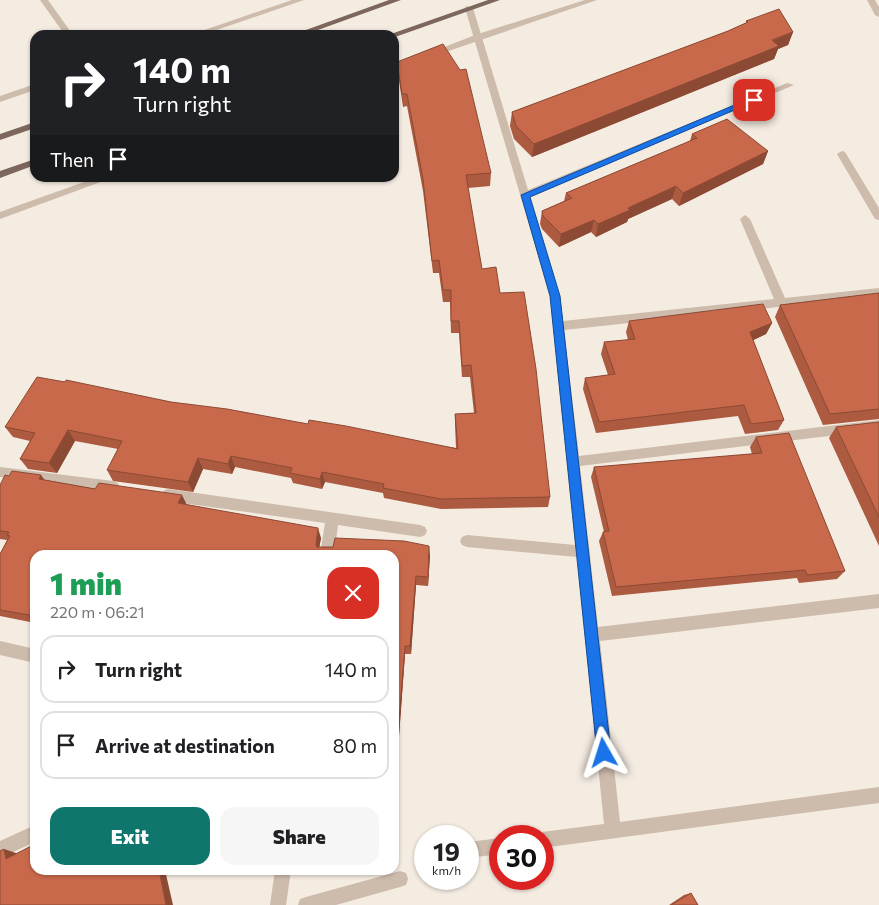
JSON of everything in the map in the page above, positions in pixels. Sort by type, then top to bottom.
[{"type":"main road","points":[[311,30],[398,0]]},
{"type":"main road","points":[[399,33],[496,0]]},
{"type":"main road","points":[[0,137],[30,127]]},
{"type":"main road","points":[[0,175],[30,164]]},
{"type":"street","points":[[44,0],[65,30]]},
{"type":"street","points":[[209,30],[300,0]]},
{"type":"street","points":[[422,58],[478,36],[593,0]]},
{"type":"street","points":[[871,0],[879,15]]},
{"type":"street","points":[[469,8],[555,296],[613,831]]},
{"type":"street","points":[[525,195],[790,85]]},
{"type":"street","points":[[0,99],[30,89]]},
{"type":"street","points":[[842,154],[879,217]]},
{"type":"street","points":[[0,216],[92,182]]},
{"type":"street","points":[[745,220],[781,302]]},
{"type":"street","points":[[559,326],[879,292]]},
{"type":"street","points":[[573,462],[879,425]]},
{"type":"street","points":[[0,472],[127,490]]},
{"type":"street","points":[[156,494],[420,531]]},
{"type":"street","points":[[328,550],[332,518]]},
{"type":"street","points":[[467,541],[583,552]]},
{"type":"street","points":[[592,635],[879,601]]},
{"type":"street","points":[[0,648],[30,655]]},
{"type":"street","points":[[554,838],[879,795]]},
{"type":"street","points":[[0,850],[30,835]]},
{"type":"street","points":[[278,905],[282,875]]},
{"type":"street","points":[[306,905],[400,879]]},
{"type":"building","points":[[779,9],[793,32],[772,40],[779,46],[534,144],[516,126],[512,112],[728,31],[748,22],[746,21]]},
{"type":"building","points":[[443,44],[460,70],[466,69],[491,173],[466,175],[482,269],[496,267],[500,293],[524,292],[536,369],[550,497],[441,499],[383,488],[384,484],[322,472],[320,479],[290,473],[292,468],[231,456],[228,464],[198,458],[188,482],[107,470],[122,441],[68,430],[49,463],[20,459],[35,433],[5,427],[37,377],[65,382],[66,380],[171,402],[227,409],[308,424],[309,420],[346,426],[458,449],[455,414],[476,413],[471,365],[462,366],[459,321],[451,321],[451,290],[443,290],[439,260],[432,261],[423,179],[407,94],[402,94],[399,61]]},
{"type":"building","points":[[727,119],[768,151],[683,193],[676,186],[598,224],[594,220],[561,234],[543,216],[542,211],[572,198],[566,193],[697,138],[692,134]]},
{"type":"building","points":[[879,293],[879,409],[830,414],[780,305]]},
{"type":"building","points":[[763,304],[772,323],[750,332],[784,420],[751,424],[744,405],[599,422],[585,378],[615,374],[604,342],[635,339],[629,321]]},
{"type":"building","points":[[879,422],[879,517],[836,427]]},
{"type":"building","points":[[789,433],[845,571],[807,575],[805,570],[616,587],[603,532],[609,531],[594,467],[762,453],[756,437]]},
{"type":"building","points":[[12,471],[41,475],[39,479],[95,489],[99,483],[182,495],[178,503],[318,528],[317,547],[333,547],[335,538],[404,541],[429,546],[428,577],[416,576],[410,646],[405,646],[399,721],[399,550],[30,550],[30,615],[0,610],[0,554],[10,536],[7,535],[9,532],[0,531],[0,485],[5,475],[9,476]]},
{"type":"building","points":[[30,847],[30,875],[160,875],[166,905],[0,905],[0,851],[4,849],[6,859]]},
{"type":"building","points":[[691,893],[698,905],[671,905]]},
{"type":"route","points":[[604,753],[555,296],[525,195],[754,100]]}]
